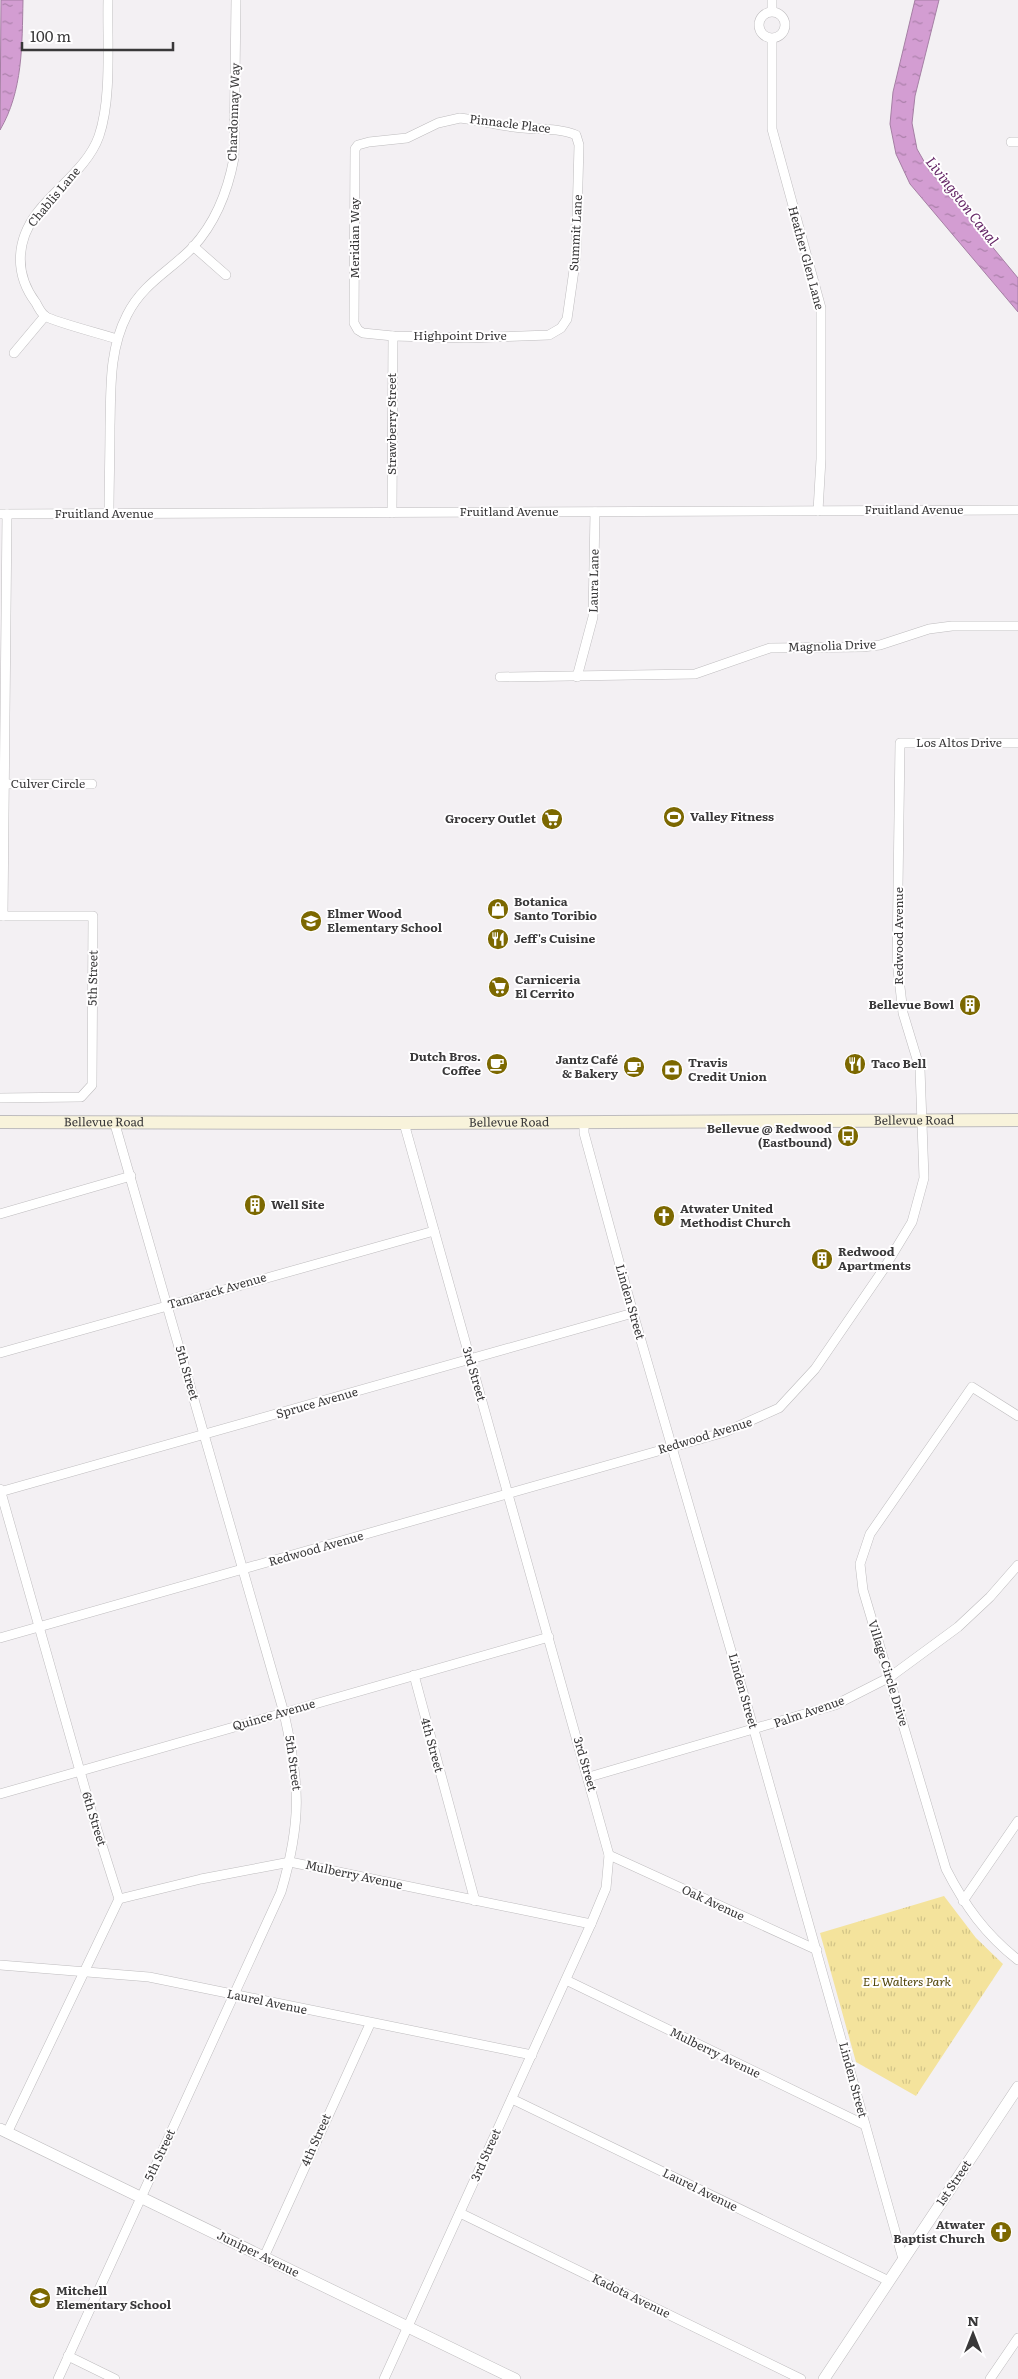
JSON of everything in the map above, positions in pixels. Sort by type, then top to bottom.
[{"type":"main road","name":"Bellevue Road","points":[[0,1122],[404,1123],[1018,1120]]},
{"type":"street","name":"Chablis Lane","points":[[45,316],[29,294],[21,274],[19,251],[24,234],[38,212],[88,157],[99,137],[106,111],[108,0]]},
{"type":"street","name":"Chardonnay Way","points":[[109,514],[111,370],[117,339],[127,314],[143,290],[193,246],[216,215],[230,177],[234,158],[236,0]]},
{"type":"street","points":[[772,0],[772,11]]},
{"type":"street","points":[[772,11],[782,16],[786,22],[785,30],[781,36],[772,38],[762,34],[759,24],[763,15],[772,11]]},
{"type":"street","name":"Heather Glen Lane","points":[[772,38],[772,129],[821,308],[821,459],[818,511]]},
{"type":"street","name":"Pinnacle Place","points":[[358,145],[407,138],[438,123],[460,118],[484,120],[512,127],[567,131],[576,135]]},
{"type":"street","name":"Summit Lane","points":[[561,328],[567,319],[576,256],[579,145],[576,135]]},
{"type":"street","name":"Meridian Way","points":[[358,145],[356,149],[354,255],[354,323],[358,330]]},
{"type":"street","points":[[193,246],[226,275]]},
{"type":"street","points":[[14,353],[45,316],[117,339]]},
{"type":"street","name":"Highpoint Drive","points":[[358,330],[363,333],[393,336],[466,338],[548,335],[561,328]]},
{"type":"street","name":"Strawberry Street","points":[[392,513],[393,336]]},
{"type":"street","name":"Fruitland Avenue","points":[[3,514],[1018,510]]},
{"type":"street","name":"Laura Lane","points":[[577,677],[593,617],[595,512]]},
{"type":"street","points":[[2,916],[4,784],[3,514]]},
{"type":"street","name":"Magnolia Drive","points":[[500,678],[696,674],[770,648],[862,647],[880,645],[929,629],[952,626],[1018,626]]},
{"type":"street","name":"Los Altos Drive","points":[[900,743],[1018,743]]},
{"type":"street","name":"Redwood Avenue","points":[[0,1638],[725,1432],[780,1408],[816,1369],[883,1270],[912,1222],[924,1178],[920,1069],[904,1013],[897,961],[900,743]]},
{"type":"street","name":"Culver Circle","points":[[4,784],[92,784]]},
{"type":"street","name":"5th Street","points":[[0,1098],[81,1096],[92,1085],[93,916],[2,916]]},
{"type":"street","name":"5th Street","points":[[58,2379],[278,1900],[290,1862],[298,1801],[295,1762],[284,1712],[114,1121]]},
{"type":"street","name":"Linden Street","points":[[584,1122],[584,1133],[633,1313],[754,1730],[903,2259]]},
{"type":"street","name":"3rd Street","points":[[384,2379],[606,1888],[609,1855],[589,1777],[404,1123]]},
{"type":"street","points":[[0,1214],[131,1176]]},
{"type":"street","name":"Tamarack Avenue","points":[[0,1353],[434,1231]]},
{"type":"street","name":"Spruce Avenue","points":[[0,1491],[205,1435],[633,1313]]},
{"type":"street","name":"Village Circle Drive","points":[[1018,1416],[972,1387],[870,1534],[860,1564],[863,1590],[946,1869],[962,1901],[987,1933],[1018,1960]]},
{"type":"street","name":"6th Street","points":[[0,1491],[80,1771],[119,1899]]},
{"type":"street","name":"Palm Avenue","points":[[589,1777],[835,1705],[890,1677],[958,1627],[990,1597],[1018,1565]]},
{"type":"street","name":"Quince Avenue","points":[[0,1794],[549,1637]]},
{"type":"street","name":"4th Street","points":[[414,1675],[475,1900]]},
{"type":"street","points":[[962,1901],[1018,1821]]},
{"type":"street","name":"Oak Avenue","points":[[609,1855],[816,1950]]},
{"type":"street","name":"Mulberry Avenue","points":[[119,1899],[201,1879],[290,1862],[590,1924]]},
{"type":"street","points":[[4,2131],[119,1899]]},
{"type":"street","name":"Laurel Avenue","points":[[0,1965],[149,1977],[370,2024],[532,2055]]},
{"type":"street","name":"Mulberry Avenue","points":[[566,1980],[865,2125]]},
{"type":"street","name":"4th Street","points":[[264,2257],[370,2024]]},
{"type":"street","name":"1st Street","points":[[824,2379],[1018,2087]]},
{"type":"street","name":"Laurel Avenue","points":[[512,2099],[889,2281]]},
{"type":"street","name":"Juniper Avenue","points":[[4,2131],[515,2379]]},
{"type":"street","name":"Kadota Avenue","points":[[460,2213],[801,2379]]},
{"type":"street","points":[[994,2378],[1018,2338]]},
{"type":"street","points":[[68,2356],[115,2379]]},
{"type":"green space","name":"E L Walters Park","points":[[944,1896],[976,1938],[1003,1964],[916,2096],[856,2062],[820,1933]]},
{"type":"water","points":[[1,0],[23,0],[20,67],[17,84],[8,115],[0,130]]},
{"type":"water","points":[[915,0],[939,0],[915,96],[912,123],[917,149],[929,170],[1018,278],[1018,312],[910,184],[896,154],[890,124],[893,92]]},
{"type":"place","name":"Valley Fitness","points":[[674,817]]},
{"type":"place","name":"Grocery Outlet","points":[[552,819]]},
{"type":"place","name":"Botanica Santo Toribio","points":[[498,909]]},
{"type":"place","name":"Elmer Wood Elementary School","points":[[311,921]]},
{"type":"place","name":"Jeff's Cuisine","points":[[498,939]]},
{"type":"place","name":"Carniceria El Cerrito","points":[[499,987]]},
{"type":"place","name":"Bellevue Bowl","points":[[970,1005]]},
{"type":"place","name":"Dutch Bros. Coffee","points":[[497,1064]]},
{"type":"place","name":"Taco Bell","points":[[855,1064]]},
{"type":"place","name":"Jantz Café & Bakery","points":[[634,1067]]},
{"type":"place","name":"Travis Credit Union","points":[[672,1070]]},
{"type":"place","name":"Bellevue @ Redwood (Eastbound)","points":[[848,1136]]},
{"type":"place","name":"Well Site","points":[[255,1205]]},
{"type":"place","name":"Atwater United Methodist Church","points":[[664,1216]]},
{"type":"place","name":"Redwood Apartments","points":[[822,1259]]},
{"type":"place","name":"Atwater Baptist Church","points":[[1001,2232]]},
{"type":"place","name":"Mitchell Elementary School","points":[[40,2298]]},
{"type":"water label","name":"Livingston Canal","points":[[962,201]]}]
